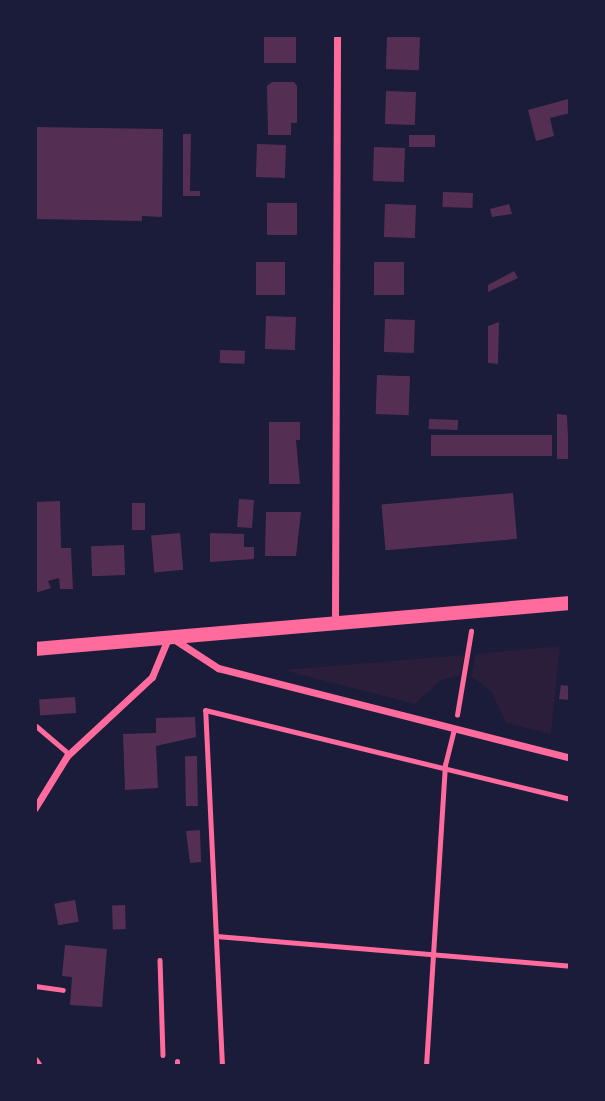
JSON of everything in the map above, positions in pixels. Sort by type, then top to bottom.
[{"type":"main road","points":[[35,649],[335,621],[570,603]]},
{"type":"street","points":[[335,621],[337,35]]},
{"type":"street","points":[[35,808],[69,754],[152,677],[169,636],[218,668],[570,758]]},
{"type":"street","points":[[35,1060],[39,1066]]},
{"type":"lane","points":[[222,1066],[205,710],[445,765],[570,799]]},
{"type":"lane","points":[[36,726],[69,754]]},
{"type":"lane","points":[[426,1066],[436,955],[445,765],[454,729]]},
{"type":"lane","points":[[216,936],[570,966]]},
{"type":"lane","points":[[35,986],[64,990]]},
{"type":"path","points":[[454,729],[471,650],[470,612]]},
{"type":"path","points":[[160,960],[163,1066]]},
{"type":"shaded area","points":[[560,646],[551,734],[506,723],[491,691],[471,676],[476,654]]},
{"type":"shaded area","points":[[464,655],[460,675],[441,680],[415,704],[283,670]]},
{"type":"building","points":[[264,35],[296,35],[296,63],[264,63]]},
{"type":"building","points":[[387,36],[420,37],[419,70],[386,69]]},
{"type":"building","points":[[272,82],[294,82],[297,86],[297,123],[291,123],[291,135],[268,135],[267,86]]},
{"type":"building","points":[[386,91],[416,92],[415,125],[385,124]]},
{"type":"building","points":[[568,99],[570,113],[550,118],[554,136],[536,141],[528,110]]},
{"type":"building","points":[[35,127],[163,129],[162,217],[142,216],[142,221],[35,219]]},
{"type":"building","points":[[183,134],[191,134],[190,191],[200,191],[200,196],[183,196]]},
{"type":"building","points":[[409,135],[435,135],[435,147],[409,147]]},
{"type":"building","points":[[257,144],[286,145],[285,178],[256,177]]},
{"type":"building","points":[[374,147],[405,148],[404,182],[373,181]]},
{"type":"building","points":[[443,192],[473,193],[472,208],[442,207]]},
{"type":"building","points":[[267,203],[297,203],[297,235],[267,235]]},
{"type":"building","points":[[385,204],[416,205],[415,238],[384,237]]},
{"type":"building","points":[[509,204],[512,214],[492,217],[490,209]]},
{"type":"building","points":[[256,262],[285,262],[285,295],[256,295]]},
{"type":"building","points":[[374,262],[404,262],[404,295],[374,295]]},
{"type":"building","points":[[514,271],[518,278],[488,292],[488,285]]},
{"type":"building","points":[[266,316],[296,317],[295,350],[265,349]]},
{"type":"building","points":[[385,319],[415,320],[414,353],[384,352]]},
{"type":"building","points":[[499,322],[498,364],[488,363],[488,326]]},
{"type":"building","points":[[220,350],[245,351],[245,364],[220,363]]},
{"type":"building","points":[[377,375],[410,376],[409,415],[376,414]]},
{"type":"building","points":[[557,414],[567,415],[569,459],[557,459]]},
{"type":"building","points":[[429,419],[458,420],[458,430],[429,429]]},
{"type":"building","points":[[269,422],[300,422],[300,440],[296,440],[300,484],[269,484]]},
{"type":"building","points":[[431,435],[552,435],[552,456],[431,456]]},
{"type":"building","points":[[513,493],[517,539],[386,550],[382,505]]},
{"type":"building","points":[[239,499],[254,500],[252,528],[237,527]]},
{"type":"building","points":[[60,501],[61,548],[71,548],[73,589],[60,589],[59,578],[48,581],[51,588],[35,593],[35,502]]},
{"type":"building","points":[[132,503],[145,503],[145,530],[132,530]]},
{"type":"building","points":[[266,512],[301,512],[296,556],[265,556]]},
{"type":"building","points":[[180,533],[183,570],[154,572],[151,536]]},
{"type":"building","points":[[210,533],[244,534],[244,547],[254,547],[254,559],[210,562]]},
{"type":"building","points":[[124,545],[125,575],[92,576],[91,546]]},
{"type":"building","points":[[561,685],[570,686],[570,700],[559,699]]},
{"type":"building","points":[[75,697],[76,713],[40,715],[39,700]]},
{"type":"building","points":[[195,717],[196,737],[156,746],[158,788],[125,790],[123,734],[156,733],[156,718]]},
{"type":"building","points":[[185,756],[197,756],[198,806],[186,806]]},
{"type":"building","points":[[200,830],[201,862],[190,863],[186,831]]},
{"type":"building","points":[[75,900],[79,922],[58,925],[54,904]]},
{"type":"building","points":[[112,905],[125,905],[126,929],[113,929]]},
{"type":"building","points":[[65,945],[107,949],[102,1007],[70,1005],[72,977],[62,976]]}]
